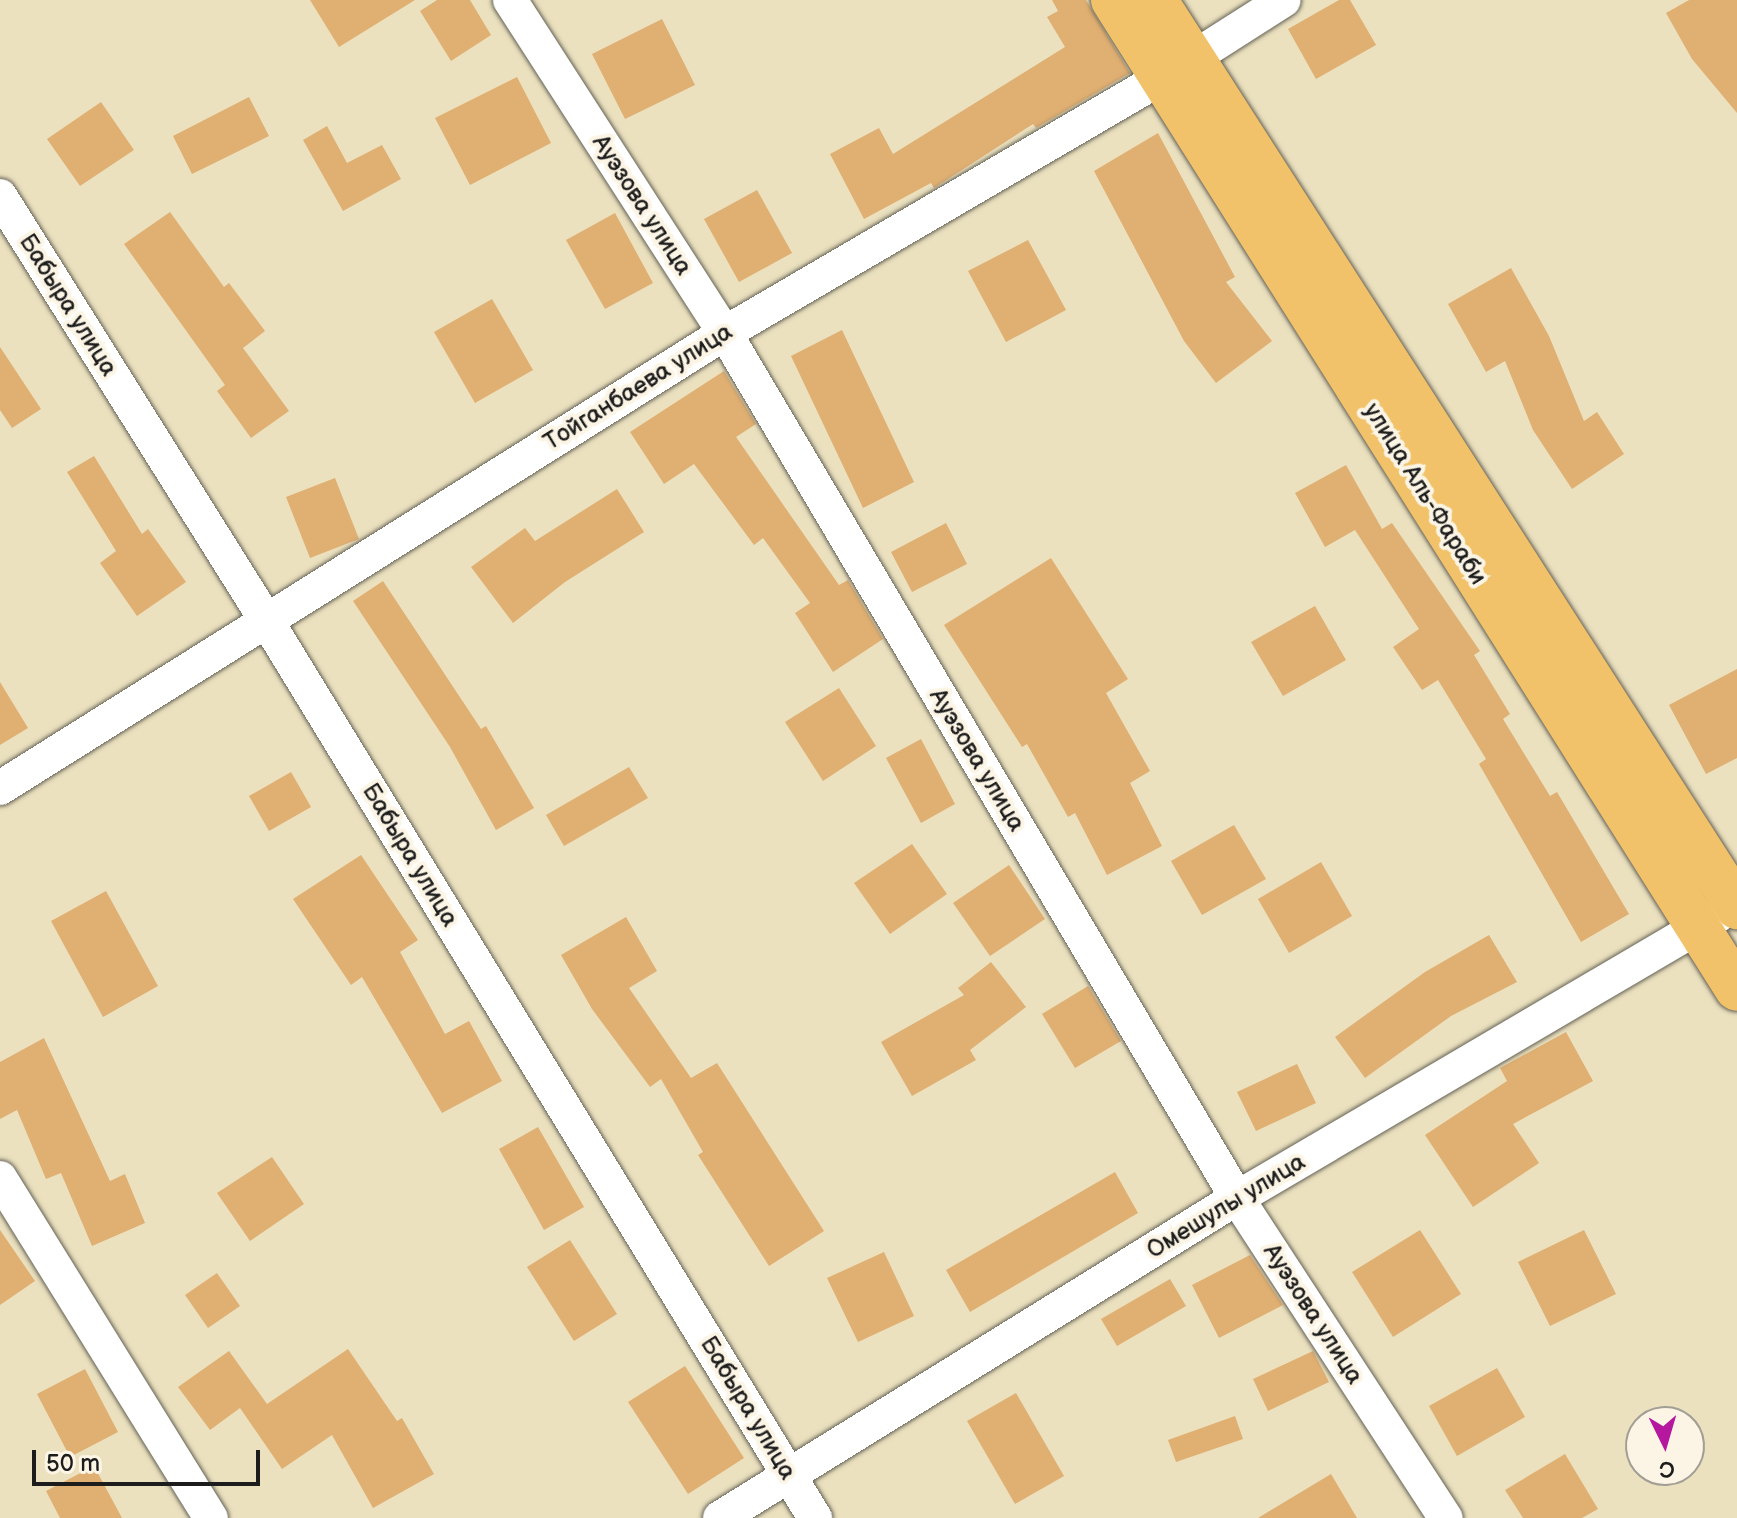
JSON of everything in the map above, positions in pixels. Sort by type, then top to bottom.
[{"type":"main road","name":"улица Аль-Фараби","points":[[1113,0],[1177,67],[1736,904]]},
{"type":"main road","name":"улица Аль-Фараби","points":[[1155,0],[1177,67],[1737,989]]},
{"type":"street","name":"Ауэзова улица","points":[[510,0],[725,333],[1237,1198],[1446,1518]]},
{"type":"street","name":"Тойганбаева улица","points":[[0,788],[265,618],[725,333],[1177,67],[1284,0]]},
{"type":"street","name":"Бабыра улица","points":[[0,196],[265,618],[815,1518]]},
{"type":"street","name":"Омешулы улица","points":[[720,1518],[1237,1198],[1699,930],[1736,904]]},
{"type":"street","points":[[0,1178],[211,1518]]},
{"type":"building","points":[[310,0],[415,0],[339,47]]},
{"type":"building","points":[[437,0],[470,0],[491,35],[451,61],[420,11]]},
{"type":"building","points":[[1052,0],[1086,0],[1130,73],[1036,128],[1033,124],[934,188],[931,183],[864,219],[830,154],[879,128],[893,154],[1065,47],[1047,17],[1058,11]]},
{"type":"building","points":[[1339,0],[1350,0],[1376,45],[1316,79],[1288,29]]},
{"type":"building","points":[[1689,0],[1737,0],[1737,113],[1692,59],[1666,13]]},
{"type":"building","points":[[662,19],[695,85],[625,119],[592,54]]},
{"type":"building","points":[[517,77],[551,143],[470,185],[435,118]]},
{"type":"building","points":[[249,97],[269,136],[192,174],[173,136]]},
{"type":"building","points":[[101,102],[134,150],[80,186],[47,139]]},
{"type":"building","points":[[327,126],[347,163],[382,145],[401,179],[343,211],[303,140]]},
{"type":"building","points":[[1158,133],[1235,277],[1226,282],[1272,341],[1216,383],[1184,341],[1094,171]]},
{"type":"building","points":[[757,190],[792,253],[739,282],[704,219]]},
{"type":"building","points":[[170,212],[224,287],[229,283],[265,331],[243,348],[289,411],[251,438],[217,391],[225,385],[124,244]]},
{"type":"building","points":[[615,213],[653,283],[605,309],[566,240]]},
{"type":"building","points":[[1028,240],[1066,310],[1006,342],[968,271]]},
{"type":"building","points":[[1511,268],[1549,336],[1584,421],[1597,412],[1624,454],[1572,489],[1533,430],[1505,361],[1486,372],[1448,304]]},
{"type":"building","points":[[492,299],[533,370],[475,403],[434,332]]},
{"type":"building","points":[[842,330],[914,482],[863,508],[791,356]]},
{"type":"building","points":[[0,347],[41,409],[12,428],[0,410]]},
{"type":"building","points":[[724,371],[756,424],[736,437],[839,585],[848,580],[883,639],[833,672],[795,613],[810,603],[763,538],[754,545],[694,464],[664,484],[630,432]]},
{"type":"building","points":[[94,456],[142,534],[148,529],[186,582],[137,616],[100,563],[116,551],[67,472]]},
{"type":"building","points":[[1346,465],[1382,529],[1392,523],[1480,651],[1474,655],[1510,714],[1503,719],[1550,796],[1557,792],[1629,914],[1581,942],[1479,764],[1486,759],[1438,680],[1422,690],[1393,647],[1419,629],[1355,530],[1325,547],[1295,493]]},
{"type":"building","points":[[335,478],[359,539],[310,558],[286,497]]},
{"type":"building","points":[[617,489],[644,532],[565,582],[513,623],[471,567],[525,528],[535,541]]},
{"type":"building","points":[[946,523],[967,564],[912,592],[891,552]]},
{"type":"building","points":[[1051,558],[1128,679],[1106,693],[1150,771],[1130,783],[1162,846],[1107,875],[1075,813],[1068,817],[1027,744],[1022,747],[944,625]]},
{"type":"building","points":[[383,581],[481,729],[486,726],[534,808],[496,830],[450,747],[353,601]]},
{"type":"building","points":[[1315,606],[1346,660],[1283,696],[1251,642]]},
{"type":"building","points":[[1737,669],[1737,758],[1706,774],[1669,705]]},
{"type":"building","points":[[0,682],[28,728],[0,745]]},
{"type":"building","points":[[839,688],[876,746],[823,781],[785,722]]},
{"type":"building","points":[[921,739],[955,804],[921,823],[886,758]]},
{"type":"building","points":[[629,767],[648,798],[564,846],[546,815]]},
{"type":"building","points":[[291,772],[311,807],[269,831],[249,796]]},
{"type":"building","points":[[1234,825],[1266,879],[1202,915],[1171,861]]},
{"type":"building","points":[[912,844],[947,894],[890,934],[854,883]]},
{"type":"building","points":[[361,855],[418,940],[400,952],[445,1034],[469,1021],[502,1081],[442,1113],[362,977],[351,985],[293,899]]},
{"type":"building","points":[[1321,862],[1352,916],[1289,953],[1258,899]]},
{"type":"building","points":[[1009,865],[1045,919],[990,956],[953,903]]},
{"type":"building","points":[[106,891],[158,986],[103,1017],[51,921]]},
{"type":"building","points":[[626,917],[657,971],[629,988],[691,1078],[717,1063],[824,1231],[769,1266],[698,1155],[703,1152],[661,1079],[650,1087],[592,1009],[561,955]]},
{"type":"building","points":[[1489,935],[1517,982],[1451,1016],[1365,1078],[1335,1037],[1425,972]]},
{"type":"building","points":[[991,962],[1026,1007],[970,1050],[976,1060],[912,1096],[881,1042],[964,995],[958,988]]},
{"type":"building","points":[[1088,986],[1121,1041],[1075,1068],[1042,1014]]},
{"type":"building","points":[[1566,1032],[1593,1081],[1513,1124],[1539,1163],[1473,1207],[1425,1135],[1507,1081],[1500,1068]]},
{"type":"building","points":[[44,1038],[110,1181],[125,1174],[145,1223],[92,1246],[61,1173],[46,1179],[17,1110],[0,1119],[0,1062]]},
{"type":"building","points":[[1297,1064],[1316,1103],[1256,1131],[1237,1092]]},
{"type":"building","points":[[538,1127],[584,1207],[544,1230],[499,1149]]},
{"type":"building","points":[[272,1157],[304,1204],[250,1241],[217,1193]]},
{"type":"building","points":[[1115,1172],[1138,1213],[970,1312],[946,1270]]},
{"type":"building","points":[[0,1230],[35,1281],[0,1305]]},
{"type":"building","points":[[1420,1230],[1461,1294],[1393,1337],[1352,1272]]},
{"type":"building","points":[[1584,1230],[1616,1294],[1550,1326],[1518,1262]]},
{"type":"building","points":[[570,1240],[617,1314],[574,1341],[527,1267]]},
{"type":"building","points":[[884,1252],[914,1316],[858,1342],[827,1278]]},
{"type":"building","points":[[1250,1255],[1283,1305],[1219,1338],[1192,1285]]},
{"type":"building","points":[[217,1273],[240,1306],[208,1328],[185,1295]]},
{"type":"building","points":[[1170,1279],[1186,1306],[1117,1346],[1101,1319]]},
{"type":"building","points":[[348,1349],[397,1421],[402,1418],[434,1474],[373,1508],[332,1435],[282,1469],[240,1408],[210,1430],[178,1387],[229,1351],[267,1404]]},
{"type":"building","points":[[1313,1351],[1329,1382],[1268,1411],[1253,1379]]},
{"type":"building","points":[[685,1366],[744,1458],[688,1494],[628,1402]]},
{"type":"building","points":[[1497,1368],[1525,1417],[1457,1456],[1429,1406]]},
{"type":"building","points":[[85,1369],[118,1432],[70,1457],[37,1394]]},
{"type":"building","points":[[1016,1393],[1064,1476],[1015,1504],[967,1421]]},
{"type":"building","points":[[1235,1416],[1243,1439],[1176,1462],[1168,1440]]},
{"type":"building","points":[[1565,1454],[1598,1509],[1582,1518],[1523,1518],[1505,1490]]},
{"type":"building","points":[[94,1466],[122,1518],[60,1518],[46,1491]]},
{"type":"building","points":[[1331,1474],[1357,1518],[1258,1518]]}]
